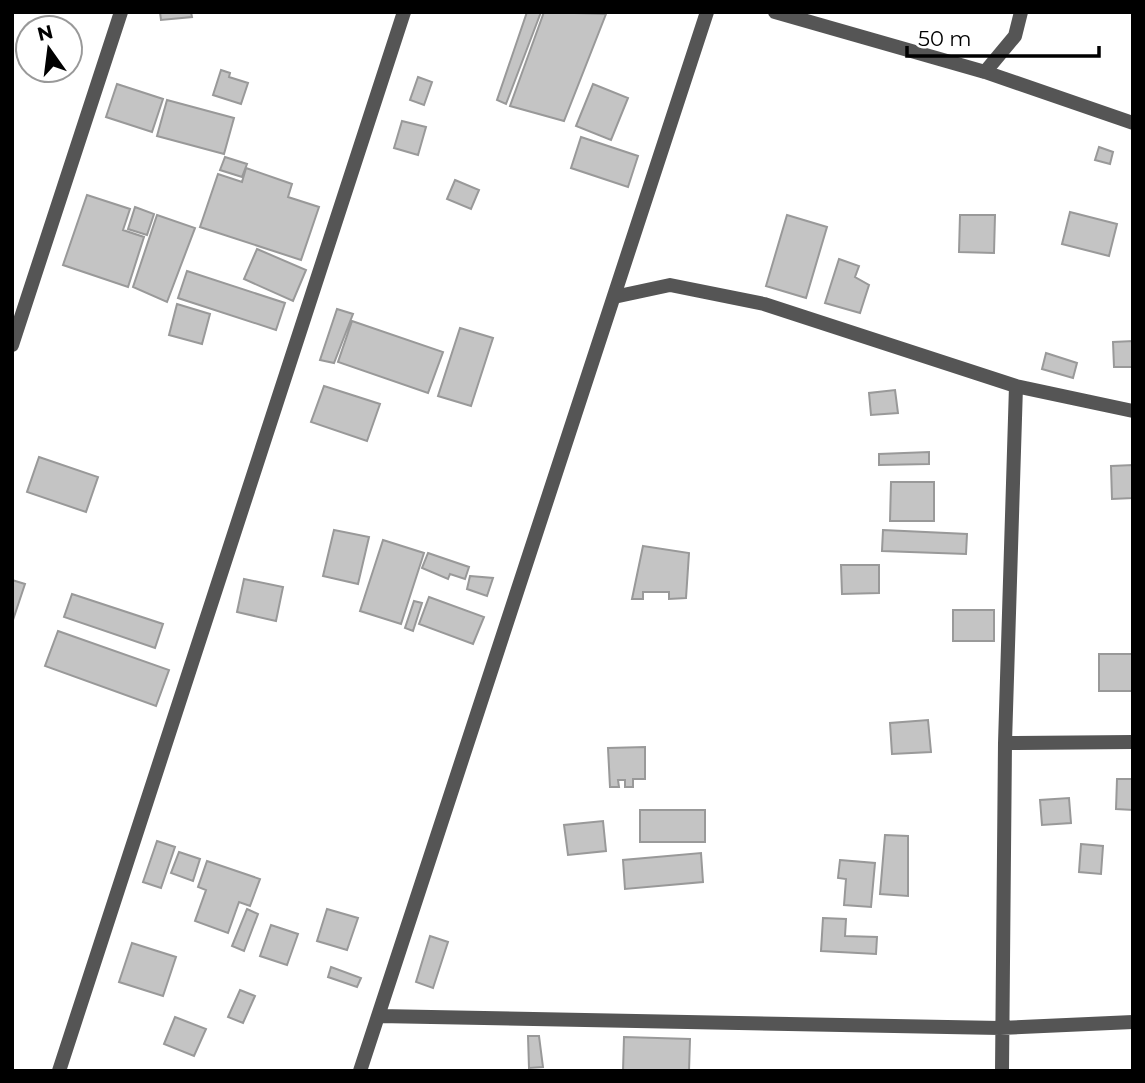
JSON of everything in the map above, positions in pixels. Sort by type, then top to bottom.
[{"type":"street","points":[[12,345],[121,12]]},
{"type":"street","points":[[60,1071],[404,12]]},
{"type":"street","points":[[360,1071],[707,12]]},
{"type":"street","points":[[775,12],[985,72],[1133,123]]},
{"type":"street","points":[[985,72],[1014,36],[1021,12]]},
{"type":"street","points":[[614,297],[670,285],[764,304],[1016,386],[1133,411]]},
{"type":"street","points":[[1002,1071],[1000,1028],[1005,743],[1016,386]]},
{"type":"street","points":[[1005,743],[1133,742]]},
{"type":"street","points":[[379,1016],[1000,1028],[1133,1023]]},
{"type":"building","points":[[160,12],[191,12],[192,17],[161,20]]},
{"type":"building","points":[[527,12],[541,12],[506,104],[497,100]]},
{"type":"building","points":[[544,12],[606,14],[564,121],[510,106]]},
{"type":"building","points":[[221,70],[230,73],[229,77],[248,83],[241,104],[213,95]]},
{"type":"building","points":[[418,77],[432,82],[424,105],[410,100]]},
{"type":"building","points":[[117,84],[163,99],[152,132],[106,117]]},
{"type":"building","points":[[593,84],[628,98],[611,140],[576,126]]},
{"type":"building","points":[[167,100],[234,118],[224,154],[157,136]]},
{"type":"building","points":[[402,121],[426,127],[418,155],[394,148]]},
{"type":"building","points":[[581,137],[638,156],[628,187],[571,168]]},
{"type":"building","points":[[1099,147],[1113,152],[1110,164],[1095,160]]},
{"type":"building","points":[[225,157],[247,164],[242,177],[220,170]]},
{"type":"building","points":[[246,168],[292,184],[288,197],[319,207],[301,260],[200,227],[218,174],[242,182]]},
{"type":"building","points":[[455,180],[479,190],[471,209],[447,199]]},
{"type":"building","points":[[87,195],[130,209],[123,230],[144,237],[128,287],[63,265]]},
{"type":"building","points":[[135,207],[154,214],[147,235],[128,229]]},
{"type":"building","points":[[1070,212],[1117,224],[1109,256],[1062,244]]},
{"type":"building","points":[[157,215],[195,228],[167,302],[133,287]]},
{"type":"building","points":[[787,215],[827,227],[806,298],[766,286]]},
{"type":"building","points":[[960,215],[995,215],[994,253],[959,252]]},
{"type":"building","points":[[257,249],[306,270],[293,301],[244,279]]},
{"type":"building","points":[[839,259],[859,266],[855,277],[869,285],[860,313],[825,303]]},
{"type":"building","points":[[187,271],[285,303],[276,330],[178,298]]},
{"type":"building","points":[[177,304],[210,314],[202,344],[169,335]]},
{"type":"building","points":[[337,309],[353,314],[334,363],[320,360]]},
{"type":"building","points":[[352,321],[443,352],[428,393],[338,362]]},
{"type":"building","points":[[460,328],[493,338],[471,406],[438,396]]},
{"type":"building","points":[[1133,341],[1133,367],[1114,367],[1113,342]]},
{"type":"building","points":[[1046,353],[1077,363],[1073,378],[1042,369]]},
{"type":"building","points":[[324,386],[380,404],[367,441],[311,422]]},
{"type":"building","points":[[895,390],[898,413],[871,415],[869,393]]},
{"type":"building","points":[[929,452],[929,464],[879,465],[879,454]]},
{"type":"building","points":[[39,457],[98,477],[86,512],[27,492]]},
{"type":"building","points":[[1133,465],[1133,498],[1112,499],[1111,466]]},
{"type":"building","points":[[891,482],[934,482],[934,521],[890,521]]},
{"type":"building","points":[[334,530],[369,537],[358,584],[323,576]]},
{"type":"building","points":[[883,530],[967,534],[966,554],[882,551]]},
{"type":"building","points":[[383,540],[424,553],[401,624],[360,611]]},
{"type":"building","points":[[643,546],[689,553],[686,598],[669,599],[669,592],[643,592],[643,599],[632,599]]},
{"type":"building","points":[[428,553],[469,567],[465,579],[450,574],[448,579],[422,568]]},
{"type":"building","points":[[841,565],[879,565],[879,593],[842,594]]},
{"type":"building","points":[[470,576],[493,578],[487,596],[467,589]]},
{"type":"building","points":[[244,579],[283,587],[276,621],[237,612]]},
{"type":"building","points":[[12,580],[25,584],[12,623]]},
{"type":"building","points":[[72,594],[163,624],[155,648],[64,617]]},
{"type":"building","points":[[429,597],[484,617],[473,644],[419,624]]},
{"type":"building","points":[[414,601],[422,603],[413,631],[405,628]]},
{"type":"building","points":[[953,610],[994,610],[994,641],[953,641]]},
{"type":"building","points":[[58,631],[169,670],[156,706],[45,666]]},
{"type":"building","points":[[1099,654],[1133,654],[1133,691],[1099,691]]},
{"type":"building","points":[[928,720],[931,752],[892,754],[890,723]]},
{"type":"building","points":[[645,747],[645,779],[633,779],[633,787],[625,787],[625,780],[618,780],[619,787],[610,787],[608,748]]},
{"type":"building","points":[[1117,779],[1133,779],[1133,810],[1116,809]]},
{"type":"building","points":[[1069,798],[1071,823],[1042,825],[1040,800]]},
{"type":"building","points":[[640,810],[705,810],[705,842],[640,842]]},
{"type":"building","points":[[603,821],[606,851],[568,855],[564,825]]},
{"type":"building","points":[[885,835],[908,836],[908,896],[880,894]]},
{"type":"building","points":[[157,841],[175,847],[161,888],[143,882]]},
{"type":"building","points":[[1081,844],[1103,846],[1101,874],[1079,872]]},
{"type":"building","points":[[179,852],[200,859],[193,881],[171,873]]},
{"type":"building","points":[[701,853],[703,882],[625,889],[623,860]]},
{"type":"building","points":[[840,860],[875,863],[871,907],[844,905],[846,879],[838,878]]},
{"type":"building","points":[[207,861],[260,879],[250,906],[239,902],[228,933],[195,921],[206,890],[198,887]]},
{"type":"building","points":[[247,909],[258,914],[244,951],[232,946]]},
{"type":"building","points":[[327,909],[358,918],[347,950],[317,941]]},
{"type":"building","points":[[823,918],[846,919],[845,936],[877,937],[876,954],[821,951]]},
{"type":"building","points":[[271,925],[298,934],[287,965],[260,956]]},
{"type":"building","points":[[430,936],[448,942],[433,988],[416,982]]},
{"type":"building","points":[[132,943],[176,957],[163,996],[119,982]]},
{"type":"building","points":[[331,967],[361,978],[357,987],[328,977]]},
{"type":"building","points":[[240,990],[255,996],[243,1023],[228,1017]]},
{"type":"building","points":[[175,1017],[206,1029],[194,1056],[164,1044]]},
{"type":"building","points":[[528,1036],[539,1036],[543,1067],[529,1068]]},
{"type":"building","points":[[624,1037],[690,1039],[689,1071],[623,1071]]}]
